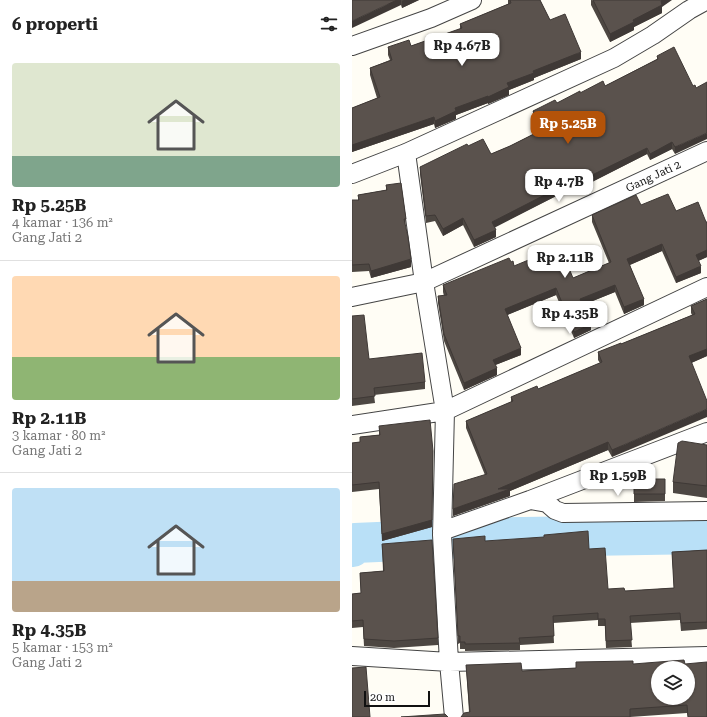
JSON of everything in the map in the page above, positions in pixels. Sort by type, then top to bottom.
[{"type":"street","points":[[352,46],[431,18],[472,0]]},
{"type":"street","points":[[352,174],[406,154],[614,58],[707,0]]},
{"type":"street","name":"Gang Jati 2","points":[[352,297],[424,282],[707,152]]},
{"type":"street","points":[[406,154],[424,282],[445,411],[442,533],[449,662],[454,717]]},
{"type":"street","points":[[352,425],[445,411],[707,287]]},
{"type":"street","points":[[442,533],[707,432]]},
{"type":"street","points":[[530,500],[547,503],[555,510],[563,513],[707,511]]},
{"type":"street","points":[[352,656],[449,662],[707,656]]},
{"type":"building","points":[[352,0],[397,0],[352,21]]},
{"type":"building","points":[[510,0],[540,0],[550,20],[565,14],[581,52],[533,71],[534,73],[507,83],[509,87],[488,97],[455,108],[456,111],[435,121],[434,117],[352,145],[352,108],[380,97],[370,68],[392,60],[388,47],[409,40],[411,46],[462,28],[460,24],[511,3]]},
{"type":"building","points":[[593,0],[662,0],[662,5],[633,20],[634,22],[610,34]]},
{"type":"building","points":[[674,47],[693,86],[695,85],[696,88],[707,82],[707,133],[675,147],[672,142],[650,154],[647,148],[588,177],[570,188],[568,183],[492,222],[496,230],[474,240],[463,218],[443,229],[435,215],[426,216],[420,167],[467,144],[468,146],[483,139],[491,154],[510,146],[542,130],[533,111],[555,100],[557,103],[603,81],[605,86],[658,59],[657,56]]},
{"type":"building","points":[[401,183],[406,219],[404,219],[411,259],[371,271],[369,264],[352,265],[352,200],[359,200],[358,195],[387,190],[386,185]]},
{"type":"building","points":[[668,194],[676,211],[698,202],[707,222],[707,250],[696,255],[701,266],[676,277],[662,244],[627,259],[644,299],[624,307],[615,285],[580,299],[591,324],[574,332],[556,288],[505,309],[521,348],[493,360],[497,368],[464,383],[444,334],[438,296],[447,295],[443,285],[509,258],[511,262],[513,261],[514,266],[560,247],[573,278],[611,262],[592,215],[636,195],[641,205]]},
{"type":"building","points":[[707,299],[707,349],[689,356],[707,401],[707,409],[612,450],[608,442],[498,489],[510,489],[453,509],[454,484],[487,474],[466,421],[513,401],[511,397],[537,386],[538,389],[602,362],[598,352],[695,314],[691,306]]},
{"type":"building","points":[[364,315],[369,359],[422,353],[425,382],[374,388],[375,396],[352,399],[352,316]]},
{"type":"building","points":[[430,420],[433,451],[432,520],[382,534],[379,482],[352,485],[352,443],[360,442],[360,437],[380,435],[379,426]]},
{"type":"building","points":[[682,441],[707,445],[707,486],[673,482],[678,443]]},
{"type":"building","points":[[634,479],[665,479],[665,494],[634,494]]},
{"type":"building","points":[[588,531],[589,549],[605,548],[608,589],[624,588],[625,591],[674,588],[672,552],[707,550],[707,622],[681,623],[680,613],[630,616],[632,640],[606,641],[605,619],[598,619],[598,613],[553,616],[554,636],[519,638],[520,643],[465,644],[465,642],[460,642],[460,636],[458,636],[453,539],[485,536],[485,541],[544,537],[544,535]]},
{"type":"building","points":[[432,540],[438,638],[394,641],[364,639],[363,620],[352,621],[352,594],[361,593],[360,573],[384,571],[382,544]]},
{"type":"building","points":[[633,661],[633,664],[651,663],[651,705],[687,705],[630,709],[630,717],[461,717],[464,713],[470,712],[466,665],[521,663],[522,671],[576,668],[576,662]]},
{"type":"building","points":[[707,662],[707,717],[688,717],[687,705],[695,705],[695,663]]},
{"type":"building","points":[[366,667],[370,717],[352,717],[352,668]]},
{"type":"building","points":[[445,714],[448,717],[401,717]]},
{"type":"waterway","points":[[352,547],[355,543],[470,538],[707,534]]}]
